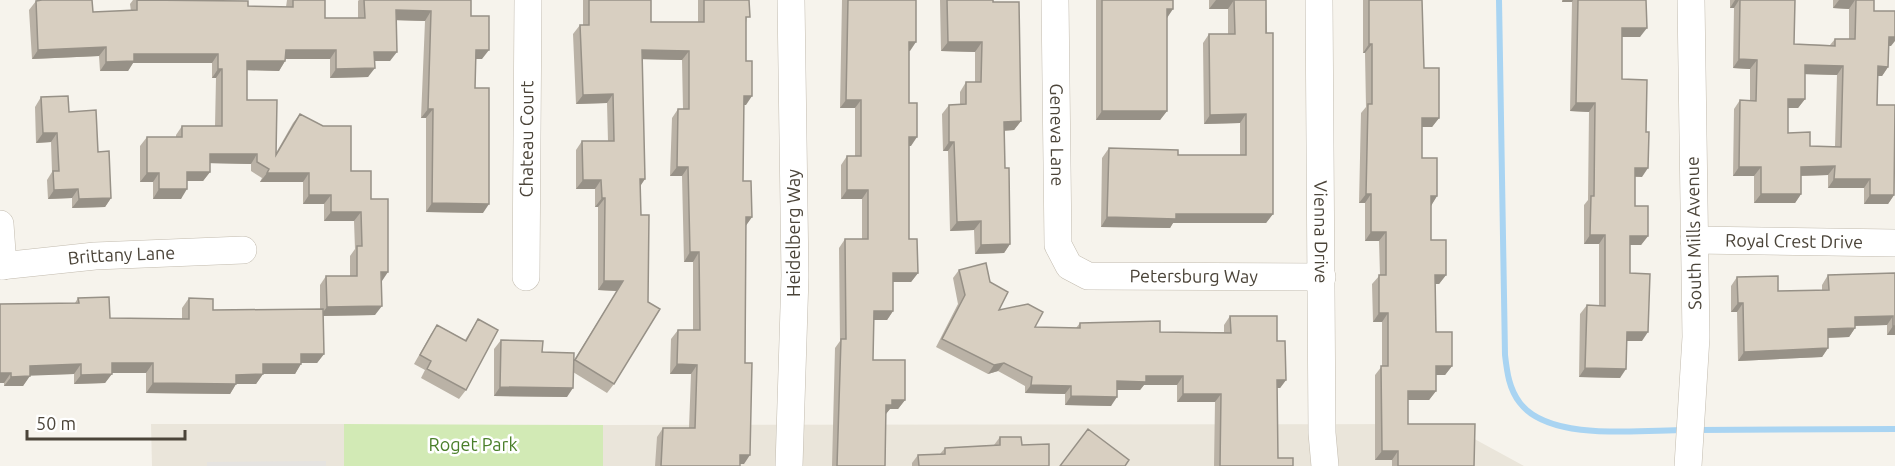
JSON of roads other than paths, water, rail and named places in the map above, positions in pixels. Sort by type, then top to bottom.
[{"type":"street","name":"Chateau Court","points":[[526,277],[528,0]]},
{"type":"street","name":"Heidelberg Way","points":[[789,466],[795,276],[791,0]]},
{"type":"street","name":"Geneva Lane","points":[[1055,0],[1058,245],[1069,266]]},
{"type":"street","name":"Vienna Drive","points":[[1319,0],[1322,433],[1325,466]]},
{"type":"street","name":"South Mills Avenue","points":[[1688,466],[1696,338],[1691,0]]},
{"type":"street","points":[[0,224],[2,266]]},
{"type":"street","name":"Royal Crest Drive","points":[[1694,240],[1895,243]]},
{"type":"street","name":"Brittany Lane","points":[[2,266],[95,256],[243,250]]},
{"type":"street","name":"Petersburg Way","points":[[1069,266],[1088,276],[1322,277]]},
{"type":"waterway","points":[[1499,0],[1505,355],[1513,392],[1520,403],[1534,415],[1552,424],[1574,429],[1621,432],[1685,430]]},
{"type":"waterway","points":[[1698,430],[1895,429]]},
{"type":"park label","name":"Roget Park","points":[[473,445]]}]
